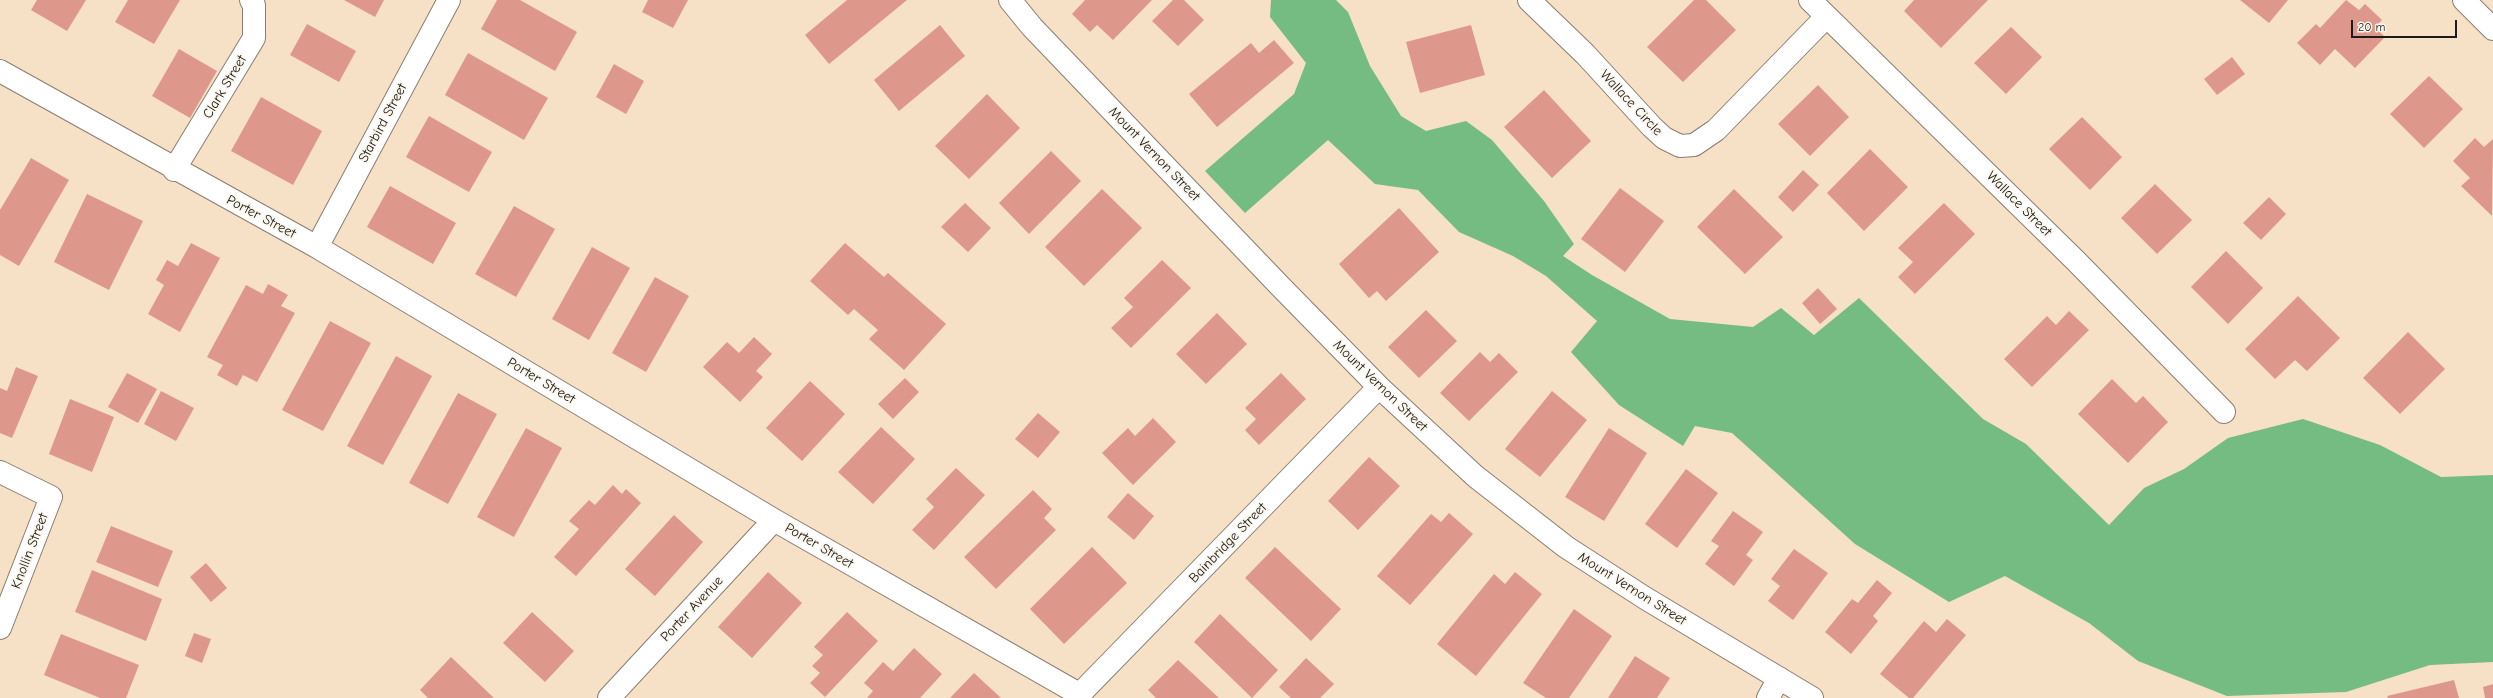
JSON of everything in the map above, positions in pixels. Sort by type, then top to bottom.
[{"type":"street","name":"Clark Street","points":[[174,170],[254,38],[254,5],[251,0]]},
{"type":"street","name":"Starbird Street","points":[[317,248],[449,0]]},
{"type":"street","name":"Mount Vernon Street","points":[[1010,0],[1032,26],[1379,387],[1474,476],[1566,547],[1645,598],[1812,698]]},
{"type":"street","name":"Wallace Circle","points":[[1529,0],[1585,54],[1652,127],[1664,138],[1680,146],[1694,145],[1716,130],[1826,17]]},
{"type":"street","name":"Wallace Street","points":[[1810,0],[2076,261],[2224,412]]},
{"type":"street","points":[[2477,5],[2493,29]]},
{"type":"street","name":"Porter Street","points":[[0,71],[174,170],[317,248],[774,520],[1078,696]]},
{"type":"street","name":"Bainbridge Street","points":[[1078,696],[1379,387]]},
{"type":"street","name":"Knollin Street","points":[[0,472],[51,497],[0,628]]},
{"type":"street","name":"Porter Avenue","points":[[609,698],[774,520]]},
{"type":"street","points":[[1768,698],[1778,678]]},
{"type":"green space","points":[[1271,0],[1336,0],[1348,12],[1370,66],[1401,116],[1426,131],[1466,121],[1492,140],[1544,201],[1574,244],[1563,256],[1592,275],[1670,319],[1753,327],[1781,308],[1814,335],[1859,298],[1983,419],[2026,444],[2109,525],[2144,488],[2184,469],[2228,438],[2303,419],[2380,445],[2441,477],[2493,475],[2493,662],[2430,665],[2346,692],[2227,696],[2138,661],[2089,623],[2005,576],[1949,602],[1855,544],[1732,433],[1695,426],[1683,446],[1619,405],[1571,352],[1597,321],[1546,276],[1513,256],[1459,232],[1418,190],[1375,184],[1328,140],[1245,213],[1205,171],[1294,94],[1306,63],[1270,17]]},
{"type":"building","points":[[37,0],[86,0],[67,31],[31,10]]},
{"type":"building","points":[[128,0],[180,0],[154,44],[115,22]]},
{"type":"building","points":[[344,0],[384,0],[375,17]]},
{"type":"building","points":[[497,0],[520,0],[577,32],[555,71],[481,29]]},
{"type":"building","points":[[648,0],[688,0],[673,28],[642,12]]},
{"type":"building","points":[[847,0],[907,0],[829,64],[805,35]]},
{"type":"building","points":[[1085,0],[1152,0],[1113,40],[1097,25],[1090,32],[1072,14]]},
{"type":"building","points":[[1173,0],[1184,0],[1204,20],[1178,46],[1152,21]]},
{"type":"building","points":[[1694,0],[1706,0],[1736,30],[1683,82],[1647,47]]},
{"type":"building","points":[[1914,0],[1988,0],[1941,48],[1904,11]]},
{"type":"building","points":[[2240,0],[2288,0],[2269,23]]},
{"type":"building","points":[[2346,0],[2359,10],[2365,4],[2382,20],[2375,27],[2385,37],[2355,68],[2335,49],[2320,65],[2297,43],[2316,24],[2320,28]]},
{"type":"building","points":[[307,24],[356,51],[339,82],[290,55]]},
{"type":"building","points":[[940,25],[965,56],[899,111],[874,80]]},
{"type":"building","points":[[1471,25],[1485,75],[1420,93],[1406,42]]},
{"type":"building","points":[[2011,27],[2042,57],[2006,94],[1974,63]]},
{"type":"building","points":[[1274,40],[1294,63],[1217,127],[1189,94],[1251,43],[1259,53]]},
{"type":"building","points":[[179,49],[217,71],[190,118],[152,96]]},
{"type":"building","points":[[468,53],[548,98],[524,140],[445,95]]},
{"type":"building","points":[[2232,57],[2245,74],[2217,95],[2204,79]]},
{"type":"building","points":[[614,64],[644,81],[626,114],[596,97]]},
{"type":"building","points":[[2429,76],[2463,109],[2424,148],[2390,114]]},
{"type":"building","points":[[1818,85],[1849,117],[1810,156],[1778,124]]},
{"type":"building","points":[[1544,90],[1591,141],[1552,178],[1504,127]]},
{"type":"building","points":[[987,94],[1020,128],[969,179],[935,146]]},
{"type":"building","points":[[261,97],[322,131],[293,185],[231,151]]},
{"type":"building","points":[[429,116],[492,152],[469,192],[406,157]]},
{"type":"building","points":[[2082,117],[2122,157],[2090,190],[2049,149]]},
{"type":"building","points":[[2475,138],[2484,147],[2493,139],[2492,216],[2461,186],[2470,178],[2453,161]]},
{"type":"building","points":[[1870,149],[1908,187],[1864,231],[1827,193]]},
{"type":"building","points":[[1051,151],[1081,181],[1029,234],[999,203]]},
{"type":"building","points":[[31,158],[69,180],[19,266],[0,255],[0,210]]},
{"type":"building","points":[[1803,170],[1819,185],[1793,212],[1778,197]]},
{"type":"building","points":[[2155,184],[2192,220],[2157,254],[2121,218]]},
{"type":"building","points":[[390,186],[456,223],[433,264],[367,227]]},
{"type":"building","points":[[1620,188],[1664,221],[1625,272],[1581,239]]},
{"type":"building","points":[[1102,189],[1142,228],[1084,286],[1045,247]]},
{"type":"building","points":[[1734,189],[1783,237],[1745,274],[1697,227]]},
{"type":"building","points":[[87,194],[143,221],[109,290],[54,262]]},
{"type":"building","points":[[2269,197],[2286,214],[2261,240],[2243,223]]},
{"type":"building","points":[[965,203],[991,228],[968,252],[941,227]]},
{"type":"building","points":[[1944,203],[1975,234],[1915,294],[1898,277],[1913,262],[1898,248]]},
{"type":"building","points":[[514,206],[555,229],[516,297],[475,274]]},
{"type":"building","points":[[1399,208],[1439,252],[1386,301],[1377,291],[1369,298],[1339,264]]},
{"type":"building","points":[[191,243],[220,258],[180,332],[148,314],[164,285],[156,280],[167,260],[178,266]]},
{"type":"building","points":[[845,243],[884,277],[888,273],[946,324],[904,370],[869,339],[878,330],[854,309],[848,315],[810,281]]},
{"type":"building","points":[[592,247],[630,268],[589,340],[552,319]]},
{"type":"building","points":[[2226,251],[2263,288],[2228,324],[2191,287]]},
{"type":"building","points":[[1162,260],[1191,288],[1131,348],[1111,328],[1133,307],[1124,298]]},
{"type":"building","points":[[655,277],[689,296],[646,372],[612,353]]},
{"type":"building","points":[[268,284],[288,295],[281,306],[295,313],[257,382],[243,375],[237,386],[217,375],[223,365],[207,357],[246,285],[263,294]]},
{"type":"building","points":[[1818,288],[1837,309],[1820,324],[1802,303]]},
{"type":"building","points":[[2298,296],[2340,338],[2307,371],[2295,360],[2275,379],[2245,349]]},
{"type":"building","points":[[1426,310],[1457,341],[1419,378],[1388,347]]},
{"type":"building","points":[[2069,311],[2089,330],[2032,387],[2004,359],[2047,316],[2056,325]]},
{"type":"building","points":[[1217,313],[1247,344],[1206,384],[1176,354]]},
{"type":"building","points":[[330,321],[371,343],[323,431],[282,410]]},
{"type":"building","points":[[2408,332],[2445,369],[2400,414],[2363,378]]},
{"type":"building","points":[[754,337],[772,354],[756,371],[763,377],[740,402],[703,367],[727,342],[739,353]]},
{"type":"building","points":[[1480,352],[1490,362],[1499,353],[1518,372],[1469,421],[1440,393]]},
{"type":"building","points":[[396,356],[432,376],[383,465],[347,446]]},
{"type":"building","points":[[16,367],[38,376],[12,438],[0,433],[0,388],[7,391]]},
{"type":"building","points":[[127,373],[157,389],[138,423],[108,407]]},
{"type":"building","points":[[1281,373],[1306,399],[1259,445],[1245,430],[1256,419],[1245,408]]},
{"type":"building","points":[[905,378],[919,392],[893,419],[878,404]]},
{"type":"building","points":[[2112,379],[2136,403],[2143,396],[2168,422],[2128,463],[2078,414]]},
{"type":"building","points":[[810,381],[845,414],[802,461],[766,428]]},
{"type":"building","points":[[161,391],[194,408],[176,441],[144,424]]},
{"type":"building","points":[[1552,391],[1587,420],[1540,477],[1505,449]]},
{"type":"building","points":[[458,393],[497,414],[448,504],[409,483]]},
{"type":"building","points":[[70,399],[114,417],[92,472],[49,454]]},
{"type":"building","points":[[1038,413],[1060,432],[1038,458],[1015,439]]},
{"type":"building","points":[[1153,418],[1176,442],[1133,485],[1102,453],[1128,428],[1135,436]]},
{"type":"building","points":[[881,427],[915,459],[873,504],[838,472]]},
{"type":"building","points":[[526,428],[562,448],[514,537],[477,517]]},
{"type":"building","points":[[1609,428],[1647,453],[1604,521],[1565,497]]},
{"type":"building","points":[[1369,457],[1400,486],[1358,530],[1328,501]]},
{"type":"building","points":[[956,468],[985,495],[934,550],[912,530],[934,507],[926,499]]},
{"type":"building","points":[[1686,469],[1718,493],[1677,548],[1645,524]]},
{"type":"building","points":[[613,485],[622,494],[626,489],[641,503],[576,576],[554,557],[579,529],[569,521],[589,500],[595,505]]},
{"type":"building","points":[[1033,490],[1052,509],[1044,518],[1056,530],[996,589],[964,557]]},
{"type":"building","points":[[1128,493],[1154,516],[1134,540],[1107,517]]},
{"type":"building","points":[[1733,511],[1763,532],[1746,555],[1753,560],[1734,586],[1705,564],[1719,546],[1711,541]]},
{"type":"building","points":[[1449,513],[1473,534],[1410,605],[1377,576],[1431,514],[1441,522]]},
{"type":"building","points":[[674,515],[703,542],[655,596],[625,569]]},
{"type":"building","points":[[111,526],[173,551],[158,587],[96,562]]},
{"type":"building","points":[[1092,547],[1127,583],[1064,644],[1030,609]]},
{"type":"building","points":[[1275,547],[1341,609],[1311,641],[1245,578]]},
{"type":"building","points":[[1794,549],[1828,573],[1793,620],[1768,601],[1780,586],[1771,579]]},
{"type":"building","points":[[206,563],[227,588],[211,602],[190,577]]},
{"type":"building","points":[[92,570],[162,599],[146,641],[75,612]]},
{"type":"building","points":[[768,572],[802,603],[752,658],[718,627]]},
{"type":"building","points":[[1515,572],[1542,594],[1476,676],[1437,644],[1494,574],[1505,584]]},
{"type":"building","points":[[1877,580],[1892,593],[1873,616],[1878,621],[1851,654],[1825,632],[1852,599],[1858,603]]},
{"type":"building","points":[[1574,609],[1612,636],[1569,698],[1546,698],[1523,683]]},
{"type":"building","points":[[532,612],[574,651],[545,682],[503,643]]},
{"type":"building","points":[[847,612],[878,641],[825,697],[810,683],[820,673],[812,666],[823,655],[814,647]]},
{"type":"building","points":[[1220,614],[1278,670],[1252,698],[1194,642]]},
{"type":"building","points":[[1947,619],[1966,635],[1913,698],[1909,698],[1880,674],[1924,621],[1936,632]]},
{"type":"building","points":[[194,633],[211,639],[202,663],[185,656]]},
{"type":"building","points":[[61,634],[139,665],[126,698],[100,698],[44,675]]},
{"type":"building","points":[[914,648],[942,674],[920,698],[867,698],[873,691],[864,683],[883,662],[893,671]]},
{"type":"building","points":[[1635,656],[1670,678],[1657,698],[1608,698]]},
{"type":"building","points":[[451,657],[494,698],[428,698],[420,690]]},
{"type":"building","points":[[1306,658],[1334,684],[1320,698],[1291,698],[1279,687]]},
{"type":"building","points":[[1178,660],[1219,698],[1156,698],[1148,690]]},
{"type":"building","points":[[974,673],[1001,698],[950,698]]},
{"type":"building","points":[[2454,680],[2459,698],[2388,698],[2387,696]]},
{"type":"building","points":[[2493,684],[2493,698],[2485,698],[2483,687]]}]
